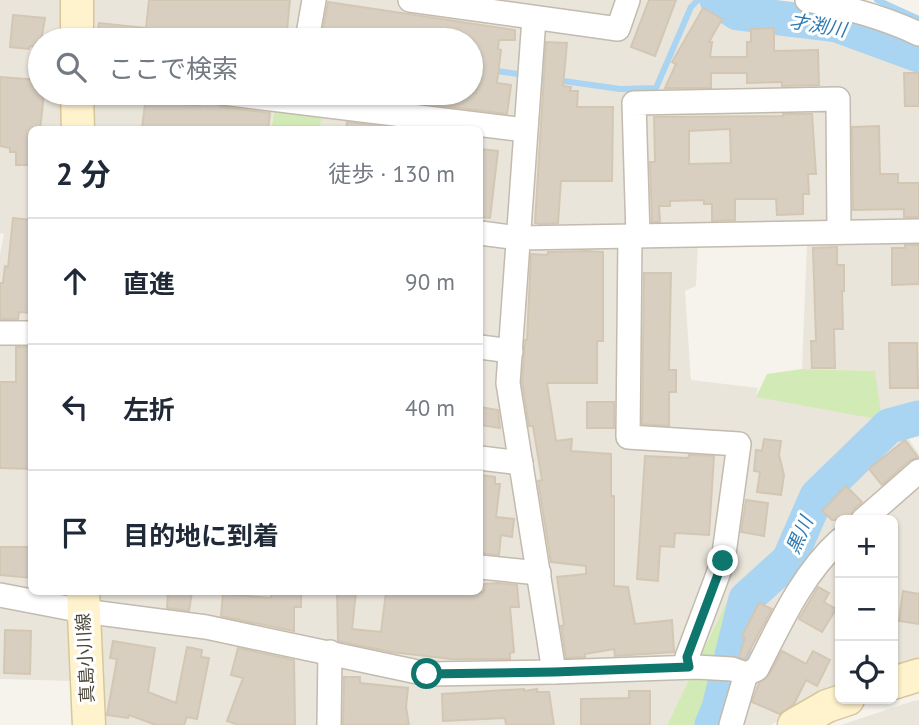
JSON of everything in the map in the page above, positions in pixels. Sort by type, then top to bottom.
[{"type":"street","points":[[77,0],[77,28]]},
{"type":"street","points":[[309,28],[314,0]]},
{"type":"street","points":[[410,0],[618,29],[628,0]]},
{"type":"street","points":[[807,0],[849,8],[893,22],[919,34]]},
{"type":"street","points":[[534,18],[508,383],[554,672]]},
{"type":"street","points":[[693,667],[687,657],[723,561],[739,444],[628,437],[634,236],[634,103],[838,99],[839,232]]},
{"type":"street","points":[[77,105],[78,126]]},
{"type":"street","points":[[352,105],[525,130]]},
{"type":"street","points":[[483,233],[519,238],[919,231]]},
{"type":"street","points":[[0,333],[28,333]]},
{"type":"street","points":[[483,347],[510,351]]},
{"type":"street","points":[[483,458],[521,463]]},
{"type":"street","points":[[869,515],[919,471]]},
{"type":"street","points":[[0,596],[83,601],[427,674],[693,667],[732,669],[746,674],[757,669],[790,603],[835,545]]},
{"type":"street","points":[[483,566],[539,573]]},
{"type":"street","name":"真島小川線","points":[[83,601],[89,725]]},
{"type":"street","points":[[329,725],[330,652]]},
{"type":"street","points":[[731,725],[746,674]]},
{"type":"street","points":[[898,681],[919,675]]},
{"type":"street","points":[[794,725],[835,703]]},
{"type":"shaded area","points":[[0,0],[61,0],[61,28],[28,28],[28,105],[62,105],[62,126],[28,126],[28,595],[68,595],[73,681],[0,679],[0,254],[4,234],[0,233]]},
{"type":"shaded area","points":[[91,0],[707,0],[738,21],[829,31],[919,62],[919,409],[882,420],[810,493],[781,548],[743,593],[729,597],[667,725],[102,725],[94,595],[483,595],[483,126],[320,126],[322,113],[274,107],[271,126],[92,126],[92,105],[483,105],[483,28],[91,28]],"holes":[[[807,242],[802,369],[875,371],[756,396],[758,388],[691,380],[685,291],[696,286],[698,243]]]},
{"type":"shaded area","points":[[904,432],[919,454],[919,663],[898,669],[898,515],[835,515],[835,691],[821,695],[771,725],[746,725],[737,719],[734,664],[747,606],[796,560],[822,504],[871,452]]},
{"type":"shaded area","points":[[919,700],[919,725],[841,725],[913,701]]},
{"type":"green space","points":[[275,106],[322,113],[320,126],[272,126]]},
{"type":"green space","points":[[802,369],[875,371],[882,420],[756,397],[767,374]]},
{"type":"green space","points":[[743,593],[747,606],[728,703],[718,725],[667,725],[729,597]]},
{"type":"building","points":[[149,0],[290,0],[287,28],[146,28]]},
{"type":"building","points":[[649,0],[676,0],[655,56],[631,47]]},
{"type":"building","points":[[328,2],[515,30],[515,40],[499,40],[498,49],[501,50],[497,83],[511,85],[507,114],[436,105],[483,105],[483,28],[323,28]]},
{"type":"building","points":[[703,8],[722,19],[709,42],[712,42],[710,57],[747,57],[747,42],[751,42],[751,29],[774,28],[774,51],[818,50],[819,85],[747,83],[747,73],[711,73],[711,88],[665,88],[676,64],[672,62]]},
{"type":"building","points":[[13,15],[45,18],[43,28],[28,28],[28,49],[10,47]]},
{"type":"building","points":[[99,23],[146,28],[98,28]]},
{"type":"building","points":[[546,42],[567,43],[563,86],[571,87],[570,91],[578,91],[577,107],[613,107],[612,181],[561,181],[558,223],[540,224],[535,223]]},
{"type":"building","points":[[904,73],[919,73],[919,106],[905,106]]},
{"type":"building","points":[[0,77],[28,79],[28,105],[43,105],[40,126],[28,126],[28,165],[16,165],[16,152],[10,152],[10,148],[0,146]]},
{"type":"building","points":[[145,105],[218,105],[270,113],[268,126],[142,126]]},
{"type":"building","points":[[812,114],[816,174],[808,174],[809,194],[803,194],[803,214],[777,215],[776,199],[735,199],[735,220],[712,221],[712,204],[704,204],[704,200],[670,201],[670,206],[659,206],[660,222],[652,222],[650,162],[655,162],[654,117]],"holes":[[[730,129],[731,163],[689,164],[689,131]]]},
{"type":"building","points":[[347,122],[379,126],[346,126]]},
{"type":"building","points":[[879,126],[880,174],[898,174],[898,183],[919,183],[919,217],[904,217],[904,209],[853,210],[852,127]]},
{"type":"building","points":[[483,149],[498,151],[490,218],[483,217]]},
{"type":"building","points":[[13,218],[28,220],[28,313],[19,312],[18,319],[0,319],[0,283],[3,283],[5,266],[8,267]]},
{"type":"building","points":[[905,245],[919,245],[919,284],[892,285],[892,248],[905,248]]},
{"type":"building","points":[[837,247],[837,265],[844,265],[844,291],[843,329],[834,329],[835,368],[812,368],[811,341],[816,341],[813,248]]},
{"type":"building","points":[[603,252],[603,341],[597,341],[597,383],[547,383],[556,441],[572,439],[571,451],[611,454],[614,586],[628,587],[635,624],[672,620],[674,652],[615,656],[614,649],[585,654],[585,657],[566,658],[557,577],[586,574],[586,566],[551,562],[538,481],[542,480],[522,382],[531,254]]},
{"type":"building","points":[[644,273],[671,273],[669,370],[676,370],[676,392],[669,392],[669,426],[642,424]]},
{"type":"building","points":[[889,343],[917,343],[918,388],[890,388]]},
{"type":"building","points":[[16,347],[28,347],[28,469],[0,468],[0,382],[16,382]]},
{"type":"building","points":[[587,402],[614,402],[614,428],[587,428]]},
{"type":"building","points":[[483,408],[498,410],[500,428],[483,425]]},
{"type":"building","points":[[764,439],[781,441],[779,455],[784,475],[781,495],[757,492],[760,472],[754,471],[756,450],[762,451]]},
{"type":"building","points":[[905,440],[918,457],[910,460],[882,485],[869,469]]},
{"type":"building","points":[[689,455],[714,456],[709,535],[675,533],[674,547],[660,546],[658,581],[637,579],[645,456],[688,458]]},
{"type":"building","points":[[483,475],[495,477],[495,484],[500,484],[496,517],[514,519],[512,537],[501,535],[499,555],[483,553]]},
{"type":"building","points":[[846,486],[862,502],[851,515],[835,515],[835,520],[822,511]]},
{"type":"building","points":[[746,500],[768,503],[764,536],[741,532]]},
{"type":"building","points":[[0,547],[28,547],[28,578],[0,575]]},
{"type":"building","points":[[483,584],[517,585],[519,607],[510,607],[514,652],[510,653],[510,659],[451,659],[391,652],[338,641],[337,595],[356,595],[352,629],[381,632],[386,595],[483,595]]},
{"type":"building","points":[[818,587],[829,593],[824,602],[835,611],[822,632],[799,619]]},
{"type":"building","points":[[903,591],[919,594],[919,624],[899,621]]},
{"type":"building","points":[[168,595],[192,595],[189,611],[167,608]]},
{"type":"building","points":[[223,595],[271,598],[271,595],[301,595],[301,607],[294,607],[294,631],[221,616]]},
{"type":"building","points":[[759,603],[772,609],[745,659],[739,657],[745,638],[742,636]]},
{"type":"building","points":[[5,630],[31,631],[30,674],[4,673]]},
{"type":"building","points":[[113,641],[155,648],[148,692],[176,703],[187,647],[202,650],[201,657],[209,658],[197,719],[187,717],[184,725],[156,725],[129,715],[128,718],[107,715],[117,659],[110,658]]},
{"type":"building","points":[[238,648],[294,660],[295,725],[238,725],[227,721],[243,678],[231,675]]},
{"type":"building","points":[[782,651],[806,664],[813,651],[830,660],[817,686],[806,680],[794,704],[780,714],[752,702],[759,683],[769,675]]},
{"type":"building","points":[[344,677],[360,677],[360,683],[408,688],[406,707],[409,725],[343,725]]},
{"type":"building","points":[[524,689],[549,692],[554,725],[506,725],[505,718],[443,721],[442,694]]},
{"type":"building","points":[[629,691],[650,691],[650,725],[581,725],[581,699],[629,698]]},
{"type":"waterway","points":[[535,77],[620,89],[656,88],[691,7],[698,0]]},
{"type":"waterway","name":"才渕川","points":[[717,0],[738,13],[837,25],[919,55]]},
{"type":"waterway","points":[[877,0],[919,19]]},
{"type":"waterway","points":[[483,69],[524,75]]},
{"type":"waterway","name":"黒川","points":[[712,725],[719,708],[746,599],[789,560],[817,496],[889,426],[919,418]]},
{"type":"route","points":[[427,674],[689,667],[687,657],[723,561]]}]
